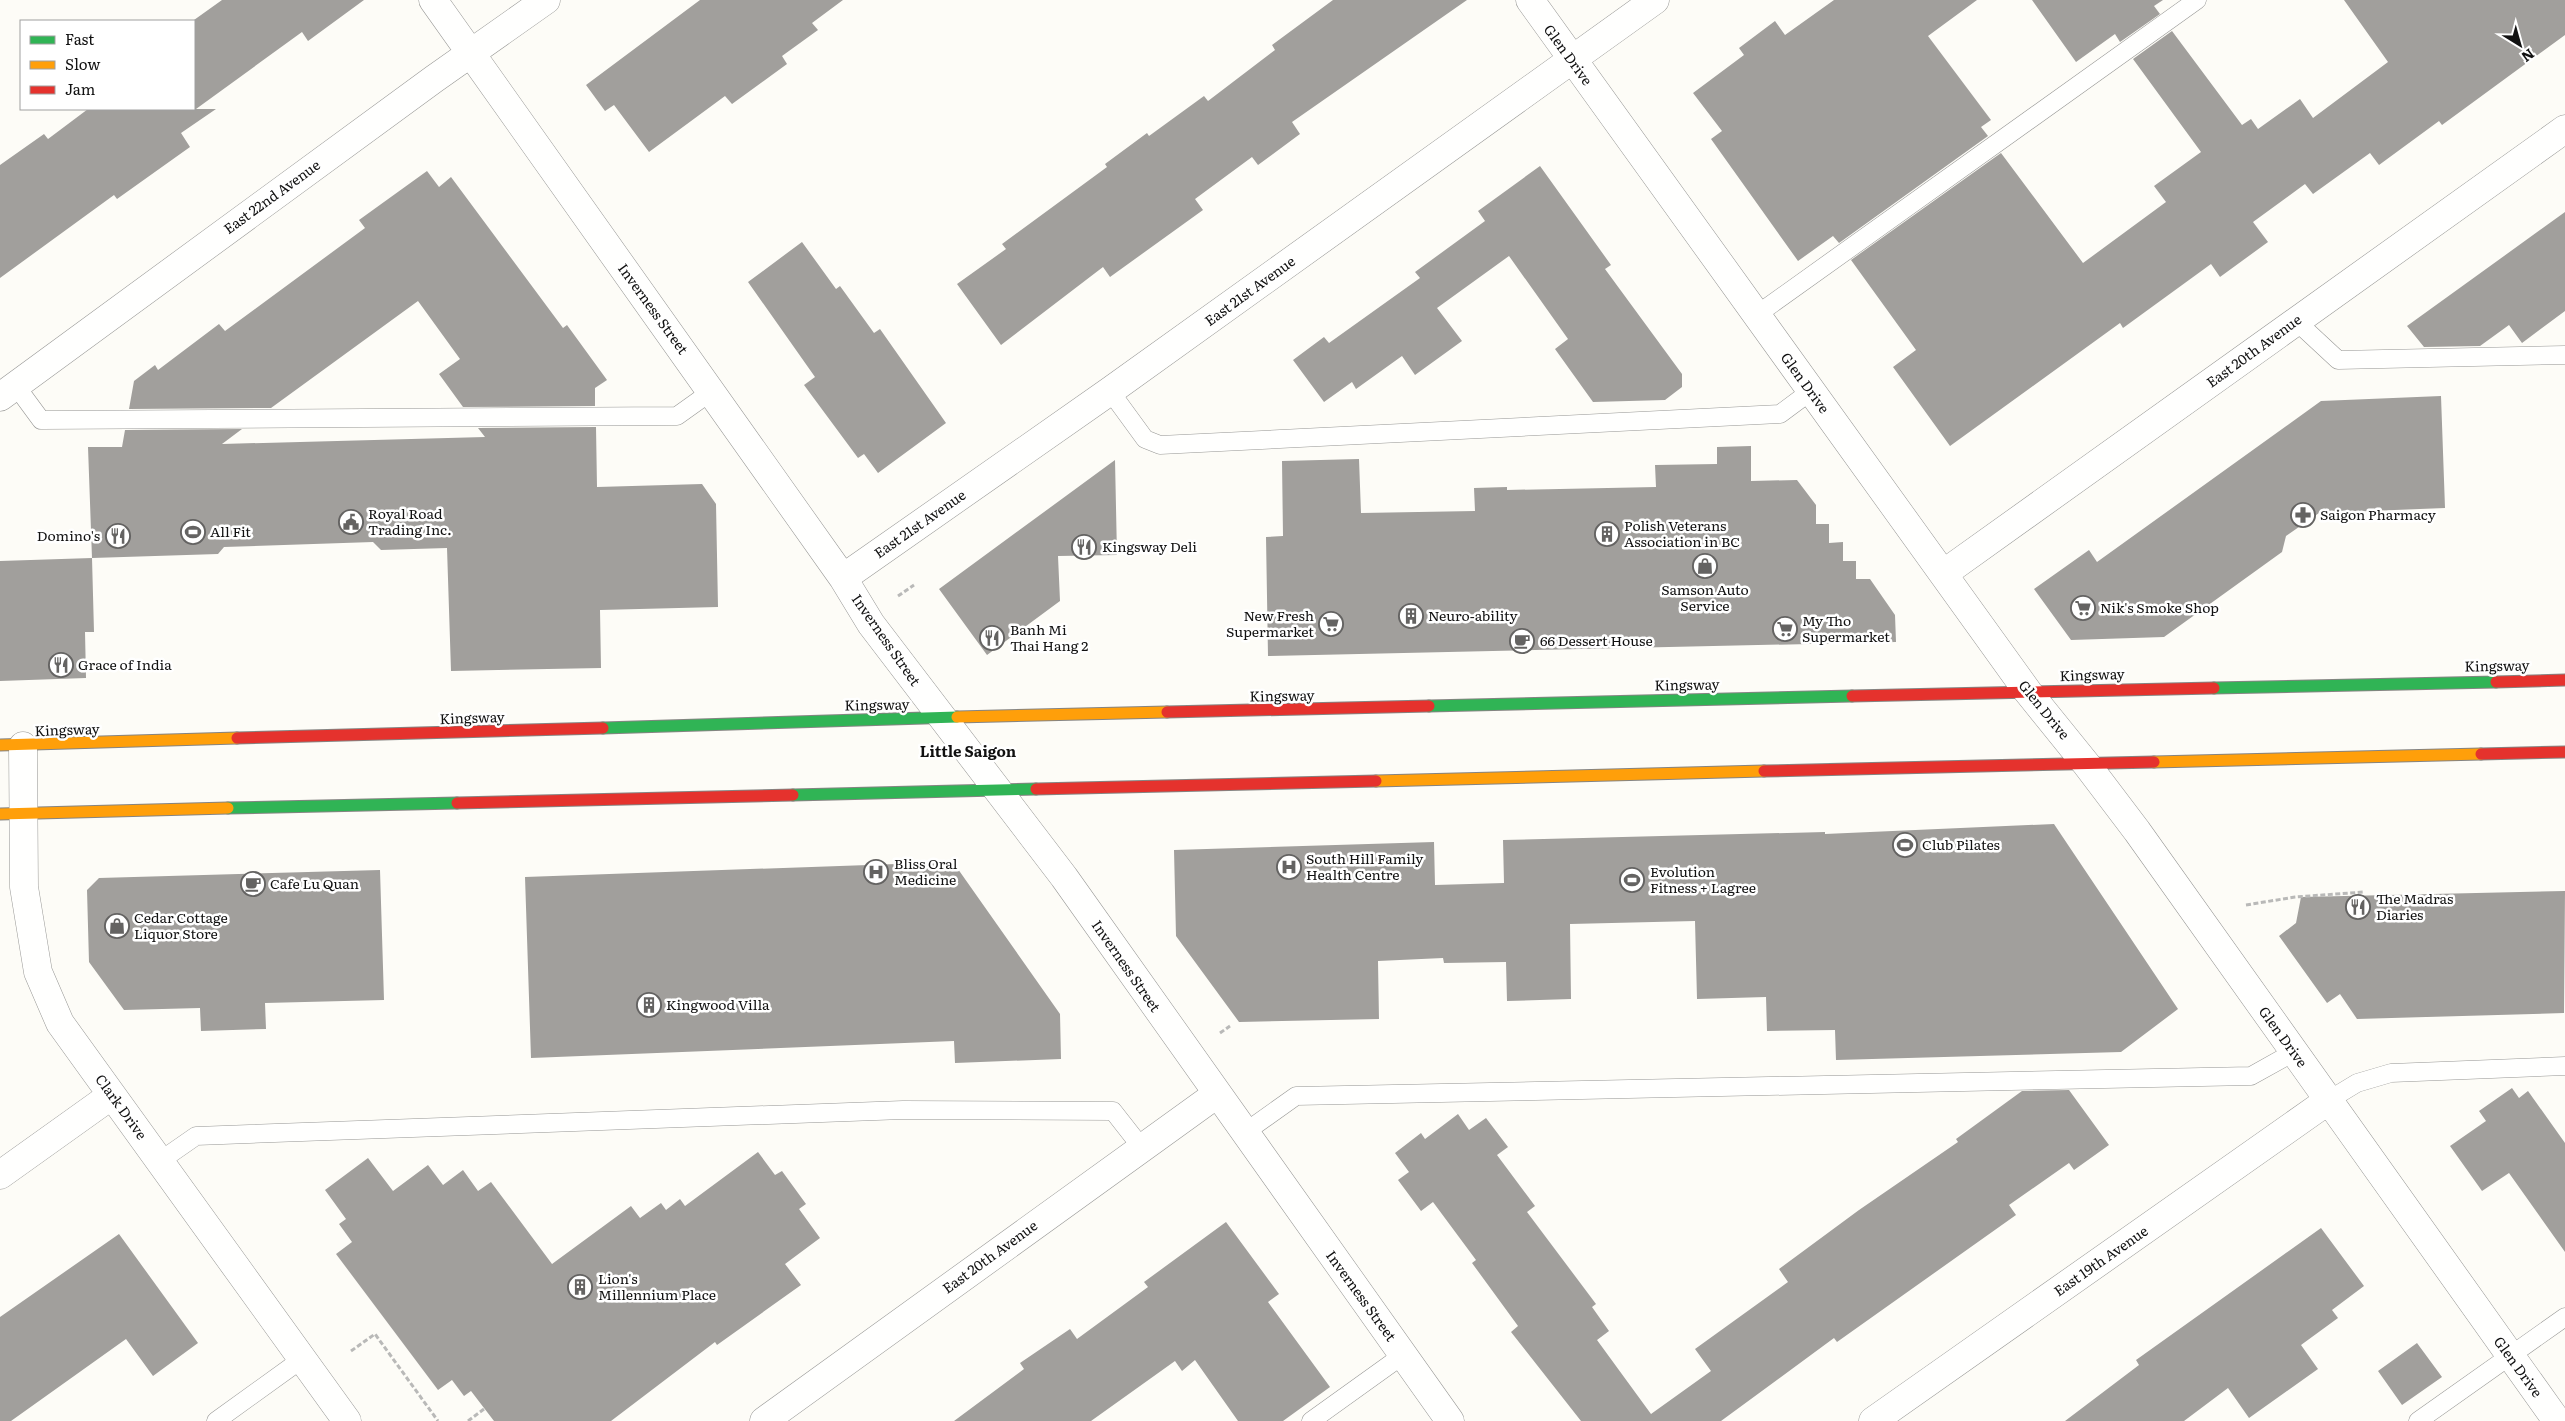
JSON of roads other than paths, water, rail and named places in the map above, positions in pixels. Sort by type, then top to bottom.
[{"type":"main road","name":"Kingsway","points":[[11,746],[944,719],[2565,680]]},
{"type":"main road","points":[[12,814],[2565,752]]},
{"type":"street","name":"Inverness Street","points":[[433,0],[712,390],[843,578],[871,624],[1058,869],[1450,1421]]},
{"type":"street","name":"East 22nd Avenue","points":[[8,391],[470,53],[546,0]]},
{"type":"street","name":"Glen Drive","points":[[1530,0],[1755,316],[2028,692],[2088,764],[2557,1421]]},
{"type":"street","name":"East 21st Avenue","points":[[843,578],[1110,391],[1655,0]]},
{"type":"street","name":"East 20th Avenue","points":[[1943,574],[2565,129]]},
{"type":"street","name":"Clark Drive","points":[[11,746],[12,814],[38,972],[60,1023],[347,1421]]},
{"type":"street","name":"East 20th Avenue","points":[[764,1421],[1217,1094]]},
{"type":"street","points":[[0,1175],[112,1095]]},
{"type":"street","name":"East 19th Avenue","points":[[1873,1421],[2329,1100]]},
{"type":"lane","points":[[1755,316],[2197,0]]},
{"type":"lane","points":[[2296,321],[2338,360],[2565,355]]},
{"type":"lane","points":[[8,391],[41,420],[677,416],[712,390]]},
{"type":"lane","points":[[1110,391],[1145,439],[1160,445],[1780,414],[1811,391]]},
{"type":"lane","points":[[1244,1133],[1296,1096],[2251,1076],[2294,1052]]},
{"type":"lane","points":[[2329,1100],[2356,1083],[2391,1073],[2565,1066]]},
{"type":"lane","points":[[160,1161],[196,1136],[903,1110],[1113,1111],[1142,1148]]},
{"type":"lane","points":[[2418,1421],[2565,1317]]},
{"type":"lane","points":[[1311,1421],[1403,1355]]},
{"type":"lane","points":[[216,1421],[302,1359]]},
{"type":"place","name":"Saigon Pharmacy","points":[[2303,515]]},
{"type":"place","name":"Royal Road Trading Inc.","points":[[351,522]]},
{"type":"place","name":"All Fit","points":[[193,532]]},
{"type":"place","name":"Polish Veterans Association in BC","points":[[1607,534]]},
{"type":"place","name":"Domino's","points":[[118,536]]},
{"type":"place","name":"Kingsway Deli","points":[[1084,547]]},
{"type":"place","name":"Samson Auto Service","points":[[1705,566]]},
{"type":"place","name":"Nik's Smoke Shop","points":[[2083,608]]},
{"type":"place","name":"Neuro-ability","points":[[1411,616]]},
{"type":"place","name":"New Fresh Supermarket","points":[[1331,624]]},
{"type":"place","name":"My Tho Supermarket","points":[[1785,629]]},
{"type":"place","name":"Banh Mi Thai Hang 2","points":[[992,638]]},
{"type":"place","name":"66 Dessert House","points":[[1522,641]]},
{"type":"place","name":"Grace of India","points":[[61,665]]},
{"type":"place","name":"Club Pilates","points":[[1905,845]]},
{"type":"place","name":"South Hill Family Health Centre","points":[[1289,867]]},
{"type":"place","name":"Bliss Oral Medicine","points":[[876,872]]},
{"type":"place","name":"Evolution Fitness + Lagree","points":[[1632,880]]},
{"type":"place","name":"Cafe Lu Quan","points":[[253,884]]},
{"type":"place","name":"The Madras Diaries","points":[[2358,907]]},
{"type":"place","name":"Cedar Cottage Liquor Store","points":[[117,926]]},
{"type":"place","name":"Kingwood Villa","points":[[649,1005]]},
{"type":"place","name":"Lion's Millennium Place","points":[[580,1287]]},
{"type":"district","name":"Little Saigon","points":[[968,752]]}]
